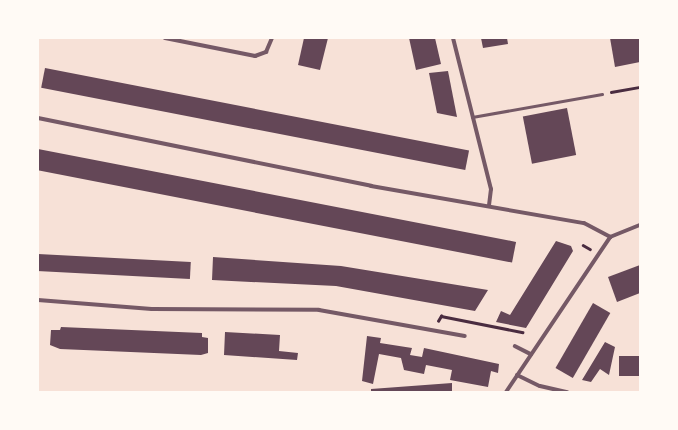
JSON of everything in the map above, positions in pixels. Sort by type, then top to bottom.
[{"type":"street","points":[[165,38],[255,56],[266,52],[272,38]]},
{"type":"street","points":[[453,38],[491,189],[489,206]]},
{"type":"street","points":[[38,118],[489,206],[584,223],[610,237]]},
{"type":"street","points":[[506,392],[610,237],[640,225]]},
{"type":"street","points":[[38,300],[152,309],[319,310],[465,336]]},
{"type":"street","points":[[515,346],[531,354]]},
{"type":"street","points":[[516,375],[532,384],[567,392]]},
{"type":"lane","points":[[472,117],[602,94]]},
{"type":"path","points":[[602,94],[640,87]]},
{"type":"path","points":[[583,245],[590,249]]},
{"type":"path","points":[[433,330],[441,316],[522,332]]},
{"type":"building","points":[[304,38],[328,38],[320,70],[298,65]]},
{"type":"building","points":[[409,38],[435,38],[441,64],[416,70]]},
{"type":"building","points":[[481,38],[507,38],[508,44],[483,48]]},
{"type":"building","points":[[610,38],[640,38],[640,62],[615,67]]},
{"type":"building","points":[[45,68],[469,150],[465,170],[41,88]]},
{"type":"building","points":[[448,71],[457,117],[437,113],[429,73]]},
{"type":"building","points":[[567,108],[576,155],[532,164],[523,117]]},
{"type":"building","points":[[38,149],[516,242],[512,263],[38,170]]},
{"type":"building","points":[[556,241],[571,246],[573,251],[526,328],[496,322],[501,311],[510,315]]},
{"type":"building","points":[[38,254],[191,262],[190,279],[38,271]]},
{"type":"building","points":[[213,257],[341,266],[488,290],[475,311],[336,286],[212,280]]},
{"type":"building","points":[[640,265],[640,293],[617,302],[608,277]]},
{"type":"building","points":[[593,303],[610,313],[573,378],[556,368]]},
{"type":"building","points":[[61,327],[202,333],[202,337],[208,338],[208,353],[201,355],[60,349],[50,345],[51,330],[60,330]]},
{"type":"building","points":[[225,332],[280,335],[279,351],[298,353],[297,360],[224,355]]},
{"type":"building","points":[[367,336],[381,338],[380,343],[412,348],[410,355],[422,357],[424,348],[499,364],[498,373],[491,371],[488,387],[450,380],[452,370],[426,365],[424,374],[404,370],[401,358],[379,354],[373,384],[362,381]]},
{"type":"building","points":[[605,342],[615,347],[609,375],[600,369],[591,382],[582,380]]},
{"type":"building","points":[[619,356],[640,356],[640,376],[619,376]]},
{"type":"building","points":[[452,383],[452,392],[371,392],[371,389]]}]
